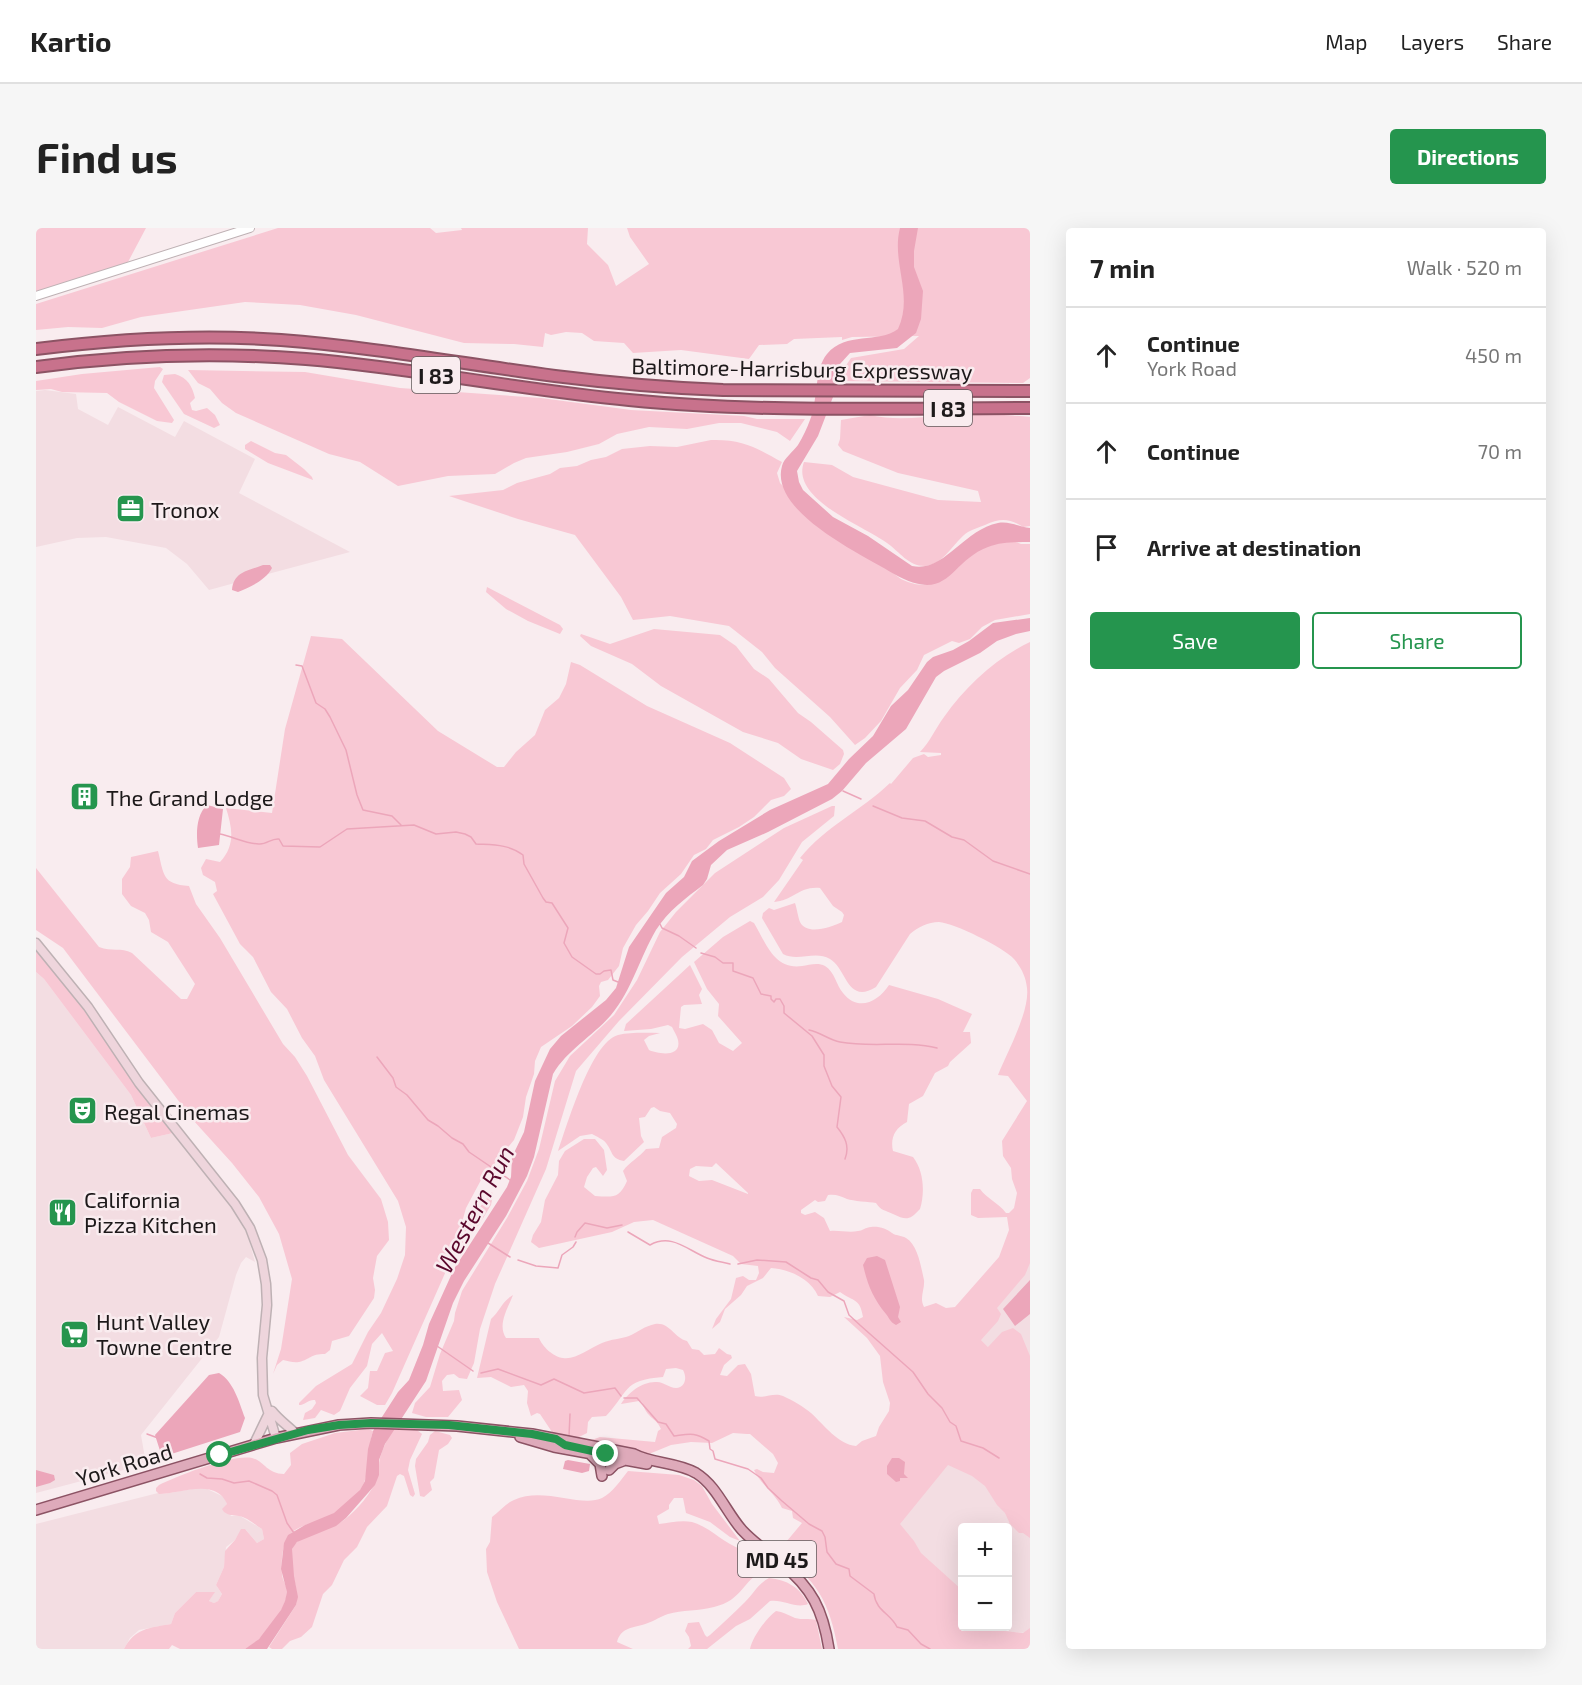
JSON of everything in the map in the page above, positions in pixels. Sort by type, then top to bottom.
[{"type":"highway","name":"Baltimore-Harrisburg Expressway","points":[[36,349],[163,339],[280,340],[385,351],[626,384],[723,390],[1030,391]]},
{"type":"highway","name":"Baltimore-Harrisburg Expressway","points":[[36,367],[95,360],[163,356],[279,357],[372,366],[554,392],[723,407],[1030,408]]},
{"type":"main road","points":[[36,943],[88,1006],[139,1083],[235,1204],[250,1228],[262,1260],[266,1284],[267,1305],[262,1358],[264,1386],[278,1437]]},
{"type":"main road","points":[[270,1413],[295,1433]]},
{"type":"main road","points":[[254,1444],[270,1413]]},
{"type":"main road","name":"York Road","points":[[36,1510],[278,1437],[332,1426],[371,1423],[457,1426],[556,1439],[634,1454],[645,1460],[686,1468],[701,1476],[712,1487],[742,1530],[800,1579],[819,1607],[830,1649]]},
{"type":"main road","name":"York Road","points":[[507,1432],[533,1441],[623,1461],[659,1463]]},
{"type":"main road","points":[[556,1439],[565,1445],[601,1452],[609,1458],[619,1456],[645,1460]]},
{"type":"main road","points":[[589,1453],[606,1473],[616,1463],[623,1461]]},
{"type":"street","points":[[36,296],[250,228]]},
{"type":"shaded area","points":[[36,228],[146,228],[128,262],[36,291]]},
{"type":"shaded area","points":[[278,228],[430,228],[436,233],[462,230],[461,228],[588,228],[587,244],[608,265],[616,286],[649,264],[630,237],[627,228],[1030,228],[1030,378],[1023,383],[840,381],[843,370],[851,358],[904,349],[919,336],[852,337],[842,340],[842,337],[794,339],[787,344],[759,345],[749,359],[681,350],[633,353],[624,343],[594,341],[582,333],[566,332],[551,335],[545,333],[543,347],[464,343],[356,315],[300,305],[245,302],[141,317],[102,328],[68,327],[36,330],[36,304]]},
{"type":"shaded area","points":[[900,228],[918,228],[914,267],[923,291],[921,319],[916,333],[897,348],[850,353],[840,364],[838,384],[818,436],[797,471],[803,490],[833,517],[868,536],[912,566],[934,563],[974,534],[998,523],[1030,528],[1030,542],[1003,543],[988,547],[964,562],[947,578],[927,585],[912,582],[894,574],[822,530],[790,500],[782,483],[783,463],[798,445],[810,420],[820,368],[827,354],[843,342],[881,336],[898,329],[904,304],[898,253]]},
{"type":"shaded area","points":[[160,367],[163,369],[155,381],[154,388],[174,420],[172,423],[157,421],[119,402],[107,393],[36,390],[36,381]]},
{"type":"shaded area","points":[[188,370],[305,372],[400,388],[541,398],[631,410],[744,416],[757,419],[805,419],[790,441],[777,432],[741,423],[719,423],[687,429],[649,427],[617,434],[599,444],[567,452],[526,458],[495,474],[448,476],[398,486],[360,462],[329,454],[236,413],[222,403],[210,389],[198,383]]},
{"type":"shaded area","points":[[175,374],[191,386],[195,398],[190,403],[192,410],[207,408],[215,415],[220,425],[214,428],[184,414],[162,382],[164,375]]},
{"type":"shaded area","points":[[36,391],[76,394],[78,409],[108,425],[118,407],[175,437],[184,421],[255,459],[239,493],[350,552],[209,590],[187,564],[166,548],[106,537],[77,538],[36,547]]},
{"type":"shaded area","points":[[870,415],[898,418],[977,415],[1030,417],[1030,526],[1023,527],[1004,520],[990,523],[968,532],[938,562],[925,566],[909,561],[887,543],[832,510],[808,488],[803,475],[804,462],[832,465],[853,477],[938,500],[981,502],[978,491],[898,473],[843,451],[838,445],[841,420]]},
{"type":"shaded area","points":[[711,440],[749,445],[782,462],[777,473],[780,483],[805,508],[901,579],[914,584],[925,585],[943,579],[984,547],[1008,539],[1021,544],[1030,544],[1030,614],[995,620],[982,627],[970,639],[959,643],[952,641],[924,655],[917,670],[900,688],[881,721],[855,745],[830,717],[775,668],[762,652],[729,626],[670,616],[633,620],[621,597],[575,535],[449,496],[503,490],[517,483],[550,474],[560,468],[577,466],[606,457],[622,449],[650,446],[677,447]]},
{"type":"shaded area","points":[[251,441],[275,453],[286,455],[304,469],[313,480],[268,463],[245,449],[245,445]]},
{"type":"shaded area","points":[[263,565],[270,565],[272,568],[262,580],[238,592],[232,590],[239,575]]},
{"type":"shaded area","points":[[487,587],[560,625],[563,629],[560,634],[506,609],[486,592]]},
{"type":"shaded area","points":[[1030,618],[1030,631],[997,641],[936,677],[906,729],[866,763],[842,791],[832,799],[768,832],[727,850],[711,865],[703,885],[678,905],[661,923],[650,940],[630,984],[611,1015],[565,1058],[553,1074],[534,1157],[527,1176],[506,1216],[464,1281],[453,1303],[426,1381],[385,1444],[379,1460],[379,1475],[375,1485],[336,1526],[297,1542],[292,1549],[298,1597],[296,1605],[267,1649],[245,1649],[259,1639],[285,1601],[287,1592],[281,1569],[284,1543],[288,1535],[334,1513],[360,1490],[365,1481],[368,1449],[373,1431],[398,1392],[409,1380],[429,1324],[454,1269],[507,1187],[511,1177],[512,1157],[524,1132],[535,1081],[550,1049],[561,1036],[606,1000],[616,988],[629,947],[666,893],[684,877],[692,861],[719,841],[770,810],[828,784],[873,736],[891,706],[908,690],[933,657],[969,641],[993,623]]},
{"type":"shaded area","points":[[654,629],[720,635],[736,646],[754,669],[769,679],[798,713],[843,750],[844,754],[840,764],[833,770],[801,759],[778,743],[743,732],[661,686],[632,664],[591,646],[580,636],[581,634],[610,644]]},
{"type":"shaded area","points":[[311,636],[342,639],[438,731],[497,767],[504,767],[516,752],[535,735],[545,710],[559,698],[566,684],[571,662],[580,665],[647,706],[730,743],[784,778],[791,789],[784,796],[771,800],[754,817],[713,840],[706,849],[694,855],[681,874],[660,893],[636,925],[623,948],[619,966],[608,980],[601,982],[600,996],[592,1007],[572,1026],[541,1047],[535,1061],[523,1117],[514,1140],[481,1180],[466,1208],[461,1226],[470,1219],[492,1192],[491,1205],[446,1271],[385,1405],[377,1405],[360,1396],[368,1388],[370,1371],[377,1371],[385,1353],[393,1351],[382,1333],[372,1344],[367,1366],[350,1388],[340,1411],[334,1415],[321,1410],[315,1418],[303,1420],[305,1413],[316,1403],[313,1400],[301,1405],[299,1403],[316,1386],[352,1364],[368,1332],[381,1313],[405,1255],[406,1227],[398,1201],[324,1080],[315,1056],[302,1038],[287,1009],[271,992],[253,957],[240,944],[213,894],[217,891],[215,882],[203,875],[201,868],[206,859],[220,862],[229,849],[231,829],[226,808],[272,813],[285,729]]},
{"type":"shaded area","points":[[1030,642],[1030,1263],[1025,1275],[997,1308],[1001,1314],[998,1321],[981,1340],[988,1347],[1002,1332],[1013,1328],[1021,1334],[1030,1356],[1030,1538],[1019,1533],[1012,1526],[985,1486],[972,1476],[948,1465],[900,1524],[921,1553],[958,1586],[958,1631],[1023,1633],[1030,1628],[1030,1649],[838,1649],[826,1605],[812,1582],[776,1554],[802,1523],[793,1518],[792,1511],[782,1508],[754,1470],[774,1473],[778,1463],[773,1454],[750,1434],[733,1433],[712,1443],[691,1442],[671,1445],[649,1454],[586,1442],[600,1437],[655,1442],[658,1431],[661,1429],[646,1412],[642,1402],[621,1404],[627,1396],[646,1383],[660,1382],[673,1388],[682,1386],[685,1381],[683,1370],[666,1369],[663,1377],[633,1384],[606,1416],[592,1417],[588,1422],[587,1433],[575,1439],[554,1435],[540,1414],[531,1416],[527,1403],[528,1391],[524,1385],[511,1387],[491,1377],[477,1378],[491,1319],[513,1295],[503,1322],[506,1338],[539,1338],[545,1348],[552,1353],[568,1358],[605,1342],[629,1336],[651,1325],[664,1325],[687,1341],[692,1349],[699,1350],[704,1355],[715,1354],[719,1348],[731,1355],[732,1358],[724,1365],[720,1375],[727,1376],[738,1365],[745,1364],[751,1374],[755,1396],[783,1396],[808,1411],[832,1434],[850,1445],[856,1446],[876,1436],[889,1411],[890,1403],[883,1382],[880,1356],[867,1338],[844,1317],[857,1320],[863,1317],[858,1303],[840,1292],[830,1297],[818,1296],[815,1290],[799,1276],[785,1270],[771,1268],[763,1278],[747,1286],[741,1295],[725,1309],[720,1322],[712,1329],[716,1319],[731,1299],[736,1278],[743,1276],[749,1280],[756,1280],[759,1273],[758,1266],[741,1264],[733,1256],[653,1220],[634,1222],[612,1232],[539,1248],[531,1242],[541,1222],[545,1200],[558,1175],[559,1161],[565,1151],[584,1139],[595,1139],[604,1150],[607,1170],[603,1176],[596,1167],[593,1168],[584,1187],[595,1196],[615,1196],[627,1181],[623,1171],[625,1168],[646,1149],[659,1148],[662,1137],[676,1128],[677,1124],[670,1113],[654,1107],[645,1117],[639,1118],[644,1142],[624,1161],[614,1157],[605,1142],[592,1134],[580,1136],[558,1151],[581,1086],[598,1053],[608,1041],[623,1034],[660,1033],[644,1040],[649,1050],[668,1053],[676,1050],[678,1038],[672,1027],[668,1025],[624,1031],[626,1024],[690,965],[702,989],[699,995],[702,1004],[681,1007],[679,1028],[685,1029],[703,1024],[712,1030],[719,1043],[733,1051],[742,1043],[718,1016],[719,1004],[707,989],[694,962],[723,937],[750,921],[754,923],[772,954],[784,964],[825,966],[843,993],[855,1002],[874,1000],[889,985],[938,999],[972,1014],[963,1032],[970,1032],[971,1043],[948,1066],[935,1073],[923,1096],[909,1104],[907,1122],[897,1130],[893,1138],[893,1151],[913,1157],[917,1163],[923,1189],[920,1209],[913,1216],[904,1218],[883,1210],[876,1203],[828,1195],[825,1201],[815,1200],[801,1210],[801,1213],[805,1215],[815,1212],[824,1218],[830,1231],[855,1232],[877,1227],[910,1241],[916,1251],[924,1280],[922,1300],[924,1307],[936,1303],[946,1308],[955,1307],[999,1257],[1009,1230],[1007,1217],[978,1218],[971,1215],[971,1193],[973,1189],[980,1189],[1006,1213],[1014,1208],[1017,1193],[1011,1168],[1003,1156],[1002,1141],[1027,1101],[1008,1076],[998,1075],[1025,1008],[1026,984],[1019,965],[1000,948],[978,936],[946,923],[935,922],[923,925],[910,934],[876,987],[859,992],[848,984],[836,964],[830,959],[783,954],[762,918],[763,913],[769,908],[774,910],[795,903],[800,922],[808,929],[820,929],[842,922],[844,915],[833,906],[820,888],[807,889],[774,902],[803,860],[800,858],[821,837],[891,784],[913,758],[924,754],[928,757],[941,755],[941,753],[920,752],[972,684],[1005,657]],"holes":[[[716,1163],[748,1194],[712,1180],[699,1181],[689,1176],[690,1169],[696,1166],[712,1167]]]},
{"type":"shaded area","points":[[207,805],[223,809],[219,845],[198,848],[199,819]]},
{"type":"shaded area","points":[[835,806],[834,816],[802,842],[779,880],[763,897],[730,917],[682,957],[619,1021],[576,1071],[546,1169],[495,1284],[480,1329],[474,1363],[467,1379],[459,1378],[454,1374],[447,1375],[442,1381],[443,1391],[459,1390],[462,1400],[448,1417],[426,1417],[412,1413],[415,1403],[430,1387],[440,1354],[454,1321],[462,1291],[527,1181],[539,1149],[555,1081],[570,1056],[614,1015],[637,980],[660,932],[676,912],[715,873],[784,828]]},
{"type":"shaded area","points":[[158,851],[166,877],[174,883],[189,886],[196,904],[220,938],[283,1044],[307,1076],[348,1155],[381,1199],[388,1222],[389,1240],[377,1256],[373,1278],[374,1298],[349,1336],[332,1341],[330,1350],[325,1354],[299,1362],[283,1360],[277,1365],[273,1374],[281,1349],[292,1279],[279,1234],[259,1197],[193,1120],[63,948],[36,930],[36,868],[99,947],[132,953],[181,999],[187,999],[195,984],[168,942],[151,932],[145,913],[131,906],[122,894],[122,879],[130,867],[131,857]]},
{"type":"shaded area","points":[[36,950],[68,987],[173,1133],[151,1138],[131,1095],[44,979],[36,972]]},
{"type":"shaded area","points":[[36,972],[44,979],[131,1095],[151,1138],[173,1133],[233,1210],[248,1236],[255,1262],[246,1257],[241,1263],[219,1337],[141,1435],[146,1464],[36,1493]]},
{"type":"shaded area","points":[[1030,1255],[1030,1390],[968,1327]]},
{"type":"shaded area","points":[[877,1256],[885,1260],[900,1307],[898,1317],[901,1322],[896,1325],[892,1323],[874,1297],[863,1265],[867,1258]]},
{"type":"shaded area","points":[[1030,1280],[1030,1314],[1015,1326],[1003,1309]]},
{"type":"shaded area","points":[[219,1373],[232,1387],[245,1418],[240,1432],[162,1457],[155,1435],[209,1375]]},
{"type":"shaded area","points":[[394,1428],[417,1430],[422,1434],[408,1470],[415,1494],[413,1497],[410,1495],[404,1476],[400,1474],[397,1476],[387,1506],[367,1527],[357,1547],[344,1560],[332,1585],[323,1594],[312,1627],[282,1649],[272,1649],[269,1647],[296,1605],[297,1598],[291,1563],[292,1549],[295,1544],[307,1536],[344,1520],[364,1501],[379,1474],[379,1460]]},
{"type":"shaded area","points":[[368,1429],[373,1431],[366,1476],[361,1489],[336,1513],[296,1529],[288,1537],[284,1546],[282,1563],[282,1576],[287,1589],[286,1599],[278,1616],[258,1640],[245,1649],[180,1649],[172,1645],[169,1649],[124,1649],[133,1637],[143,1630],[171,1624],[175,1613],[196,1592],[215,1592],[209,1601],[214,1603],[218,1601],[222,1594],[216,1585],[224,1567],[225,1551],[241,1529],[245,1529],[257,1543],[264,1539],[262,1529],[251,1521],[224,1512],[222,1509],[227,1504],[215,1491],[197,1489],[159,1494],[156,1488],[159,1485],[205,1467],[243,1458],[252,1458],[274,1472],[284,1474],[291,1465],[290,1453],[302,1444],[335,1433]]},
{"type":"shaded area","points":[[435,1431],[450,1435],[452,1438],[439,1450],[434,1478],[430,1482],[432,1490],[424,1497],[420,1496],[416,1459],[430,1435]]},
{"type":"shaded area","points":[[892,1458],[899,1458],[905,1462],[904,1474],[908,1478],[900,1478],[900,1481],[896,1482],[887,1474],[887,1466]]},
{"type":"shaded area","points":[[565,1461],[590,1464],[589,1471],[582,1473],[563,1469]]},
{"type":"shaded area","points":[[948,1464],[982,1480],[1030,1521],[1030,1633],[997,1631],[1012,1631],[1012,1523],[958,1523],[958,1599],[909,1557],[898,1525]]},
{"type":"shaded area","points":[[36,1470],[54,1475],[55,1480],[36,1487]]},
{"type":"shaded area","points":[[628,1471],[679,1475],[694,1480],[702,1486],[712,1504],[740,1541],[730,1537],[710,1522],[686,1513],[683,1498],[674,1498],[669,1509],[657,1516],[659,1524],[684,1521],[699,1524],[734,1546],[741,1549],[747,1546],[773,1567],[756,1575],[739,1593],[724,1604],[668,1614],[649,1623],[627,1629],[617,1642],[633,1649],[519,1649],[497,1602],[487,1572],[486,1549],[490,1542],[492,1517],[511,1501],[525,1496],[549,1496],[583,1501],[602,1498],[613,1490]]},
{"type":"shaded area","points":[[203,1487],[224,1497],[231,1516],[240,1516],[262,1529],[264,1539],[257,1543],[246,1530],[242,1529],[235,1540],[226,1547],[224,1567],[216,1585],[222,1594],[218,1601],[214,1603],[209,1601],[214,1593],[196,1592],[175,1613],[171,1624],[139,1630],[130,1638],[124,1649],[36,1649],[36,1524],[158,1493]]},
{"type":"shaded area","points":[[769,1578],[792,1585],[808,1604],[770,1601],[750,1619],[736,1626],[707,1649],[688,1649],[691,1646],[685,1631],[688,1623],[699,1622],[707,1637]]},
{"type":"shaded area","points":[[776,1611],[795,1618],[816,1620],[822,1649],[750,1649],[760,1628]]},
{"type":"waterway","points":[[296,665],[302,666],[316,703],[325,709],[346,750],[363,810],[392,816],[401,825]]},
{"type":"waterway","points":[[843,791],[861,799]]},
{"type":"waterway","points":[[873,806],[902,818],[925,821],[952,837],[964,840],[993,861],[1030,874]]},
{"type":"waterway","points":[[220,834],[256,844],[279,839],[283,846],[320,847],[347,829],[414,825],[436,834],[456,832],[465,834],[471,837],[476,844],[500,846],[518,851],[523,855],[524,864],[543,898],[546,902],[552,903],[568,928],[564,943],[572,957],[596,974],[611,970],[613,980],[618,982]]},
{"type":"waterway","points":[[660,924],[662,928],[696,948]]},
{"type":"waterway","points":[[701,953],[715,957],[723,963],[733,963],[733,971],[753,978],[761,994],[771,996],[774,1002],[780,999],[784,1006],[784,1013],[812,1036],[824,1055],[824,1066],[832,1086],[841,1097],[837,1127],[846,1142],[845,1159]]},
{"type":"waterway","points":[[809,1030],[832,1040],[852,1044],[913,1045],[937,1048]]},
{"type":"waterway","name":"Western Run","points":[[377,1057],[393,1078],[396,1087],[407,1095],[428,1120],[510,1180]]},
{"type":"waterway","points":[[575,1237],[585,1223],[607,1228],[622,1225]]},
{"type":"waterway","points":[[628,1232],[650,1245],[665,1241],[672,1242],[710,1259],[730,1264]]},
{"type":"waterway","points":[[518,1260],[536,1266],[558,1268],[562,1255],[576,1242]]},
{"type":"waterway","points":[[488,1243],[510,1257]]},
{"type":"waterway","points":[[738,1264],[757,1260],[786,1262],[818,1280],[828,1292],[844,1301],[849,1315],[913,1372],[928,1394],[942,1408],[950,1422],[956,1426],[961,1441],[983,1448],[999,1458]]},
{"type":"waterway","points":[[437,1346],[473,1371]]},
{"type":"waterway","points":[[481,1373],[498,1369],[541,1385],[554,1379],[584,1393],[615,1388],[621,1396]]},
{"type":"waterway","points":[[624,1398],[637,1398],[658,1422],[666,1424],[674,1436],[692,1434],[704,1438],[709,1441],[715,1459],[748,1469],[761,1478],[782,1501],[809,1524],[822,1531],[827,1552],[836,1564],[849,1569],[850,1576],[874,1594],[875,1600],[897,1627],[908,1630],[921,1644],[930,1649]]},
{"type":"waterway","points":[[569,1436],[570,1414]]},
{"type":"waterway","points":[[147,1434],[158,1438]]},
{"type":"waterway","points":[[200,1474],[207,1478],[234,1483],[249,1481],[272,1491],[277,1495],[287,1523],[294,1533]]},
{"type":"place","name":"Tronox","points":[[130,509]]},
{"type":"place","name":"The Grand Lodge","points":[[85,797]]},
{"type":"place","name":"Regal Cinemas","points":[[83,1111]]},
{"type":"place","name":"California Pizza Kitchen","points":[[63,1212]]},
{"type":"place","name":"Hunt Valley Towne Centre","points":[[75,1334]]},
{"type":"route","points":[[220,1455],[308,1430],[371,1423],[449,1425],[532,1434],[556,1439],[565,1445],[606,1454]]}]
